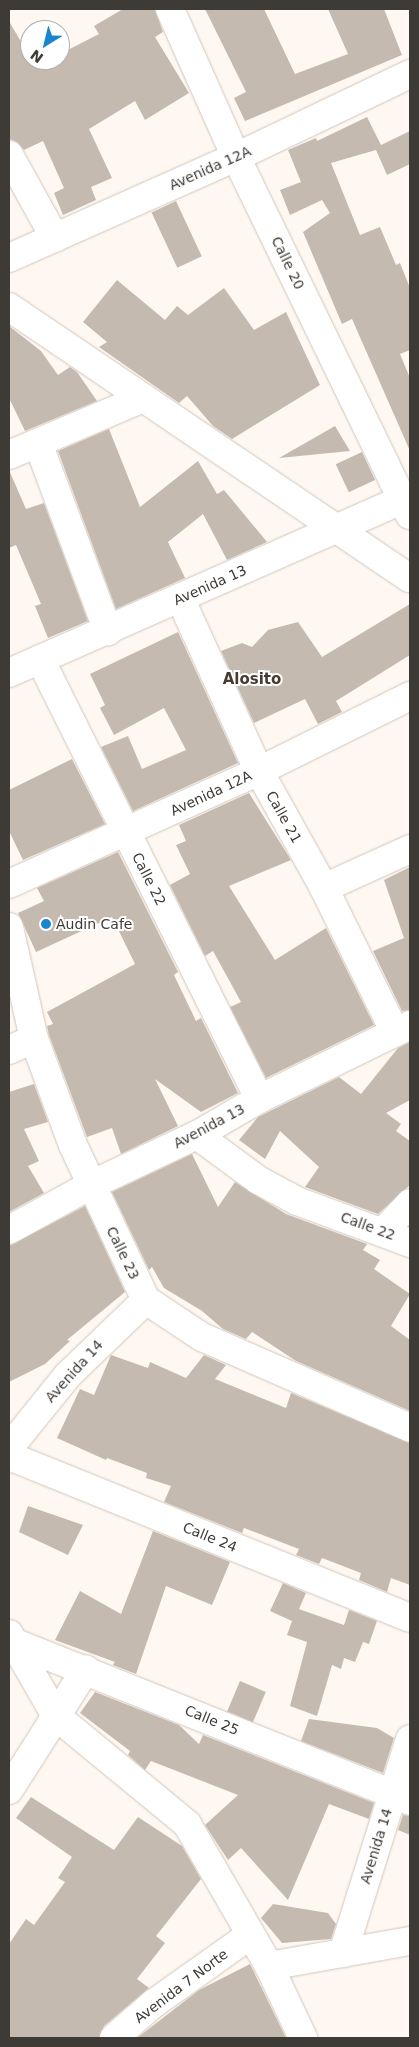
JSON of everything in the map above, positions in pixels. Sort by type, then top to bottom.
[{"type":"street","name":"Calle 20","points":[[170,9],[236,157],[408,504]]},
{"type":"street","name":"Avenida 12A","points":[[9,258],[236,157],[410,74]]},
{"type":"street","points":[[9,155],[55,238]]},
{"type":"street","points":[[9,307],[339,528],[410,578]]},
{"type":"street","points":[[9,455],[143,398]]},
{"type":"street","points":[[38,444],[108,631]]},
{"type":"street","name":"Avenida 13","points":[[9,673],[339,528],[408,504]]},
{"type":"street","name":"Calle 21","points":[[180,598],[259,770],[403,1029]]},
{"type":"street","name":"Calle 22","points":[[40,659],[259,1099]]},
{"type":"street","name":"Avenida 12A","points":[[9,884],[259,770],[410,696]]},
{"type":"street","points":[[324,888],[410,849]]},
{"type":"street","name":"Calle 23","points":[[9,927],[34,1039],[90,1185],[146,1300]]},
{"type":"street","name":"Avenida 13","points":[[9,1230],[90,1185],[196,1135],[259,1099],[403,1029]]},
{"type":"street","points":[[9,1050],[34,1039]]},
{"type":"street","name":"Calle 22","points":[[196,1135],[258,1180],[297,1202],[384,1230],[410,1242]]},
{"type":"street","points":[[384,1230],[410,1203]]},
{"type":"street","points":[[146,1300],[202,1337],[410,1428]]},
{"type":"street","name":"Avenida 14","points":[[9,1448],[68,1375],[146,1300]]},
{"type":"street","name":"Calle 24","points":[[9,1456],[410,1618]]},
{"type":"street","points":[[11,1638],[56,1716],[187,1824],[269,1966],[302,2038]]},
{"type":"street","name":"Calle 25","points":[[11,1638],[401,1797]]},
{"type":"street","points":[[9,1790],[86,1669]]},
{"type":"street","name":"Avenida 14","points":[[343,1954],[401,1797],[410,1739]]},
{"type":"street","name":"Avenida 7 Norte","points":[[114,2038],[153,2004],[250,1935]]},
{"type":"street","points":[[269,1966],[343,1954],[410,1940]]},
{"type":"building","points":[[123,9],[155,9],[163,32],[155,37],[189,93],[145,120],[135,101],[89,129],[112,178],[91,187],[96,200],[63,215],[54,193],[64,188],[43,141],[24,150],[17,142],[9,139],[9,21],[20,40],[20,70],[70,70],[70,49],[99,34],[94,26]]},
{"type":"building","points":[[205,9],[264,9],[295,74],[348,54],[328,9],[384,9],[402,55],[245,121],[234,98],[246,92]]},
{"type":"building","points":[[367,117],[381,145],[410,131],[410,164],[387,175],[376,150],[331,163],[360,235],[380,227],[396,265],[400,263],[410,288],[410,350],[400,354],[410,378],[410,451],[352,319],[342,324],[303,232],[330,213],[322,200],[290,215],[280,190],[301,182],[288,150],[316,138],[317,141]]},
{"type":"building","points":[[176,201],[202,256],[177,268],[152,212]]},
{"type":"building","points":[[117,280],[165,320],[177,306],[188,315],[224,288],[254,330],[286,312],[320,385],[232,439],[213,426],[187,396],[179,403],[99,347],[107,342],[83,322]]},
{"type":"building","points":[[9,326],[41,351],[58,375],[70,367],[77,372],[97,401],[25,431],[9,398]]},
{"type":"building","points":[[335,426],[350,451],[279,458]]},
{"type":"building","points":[[109,429],[140,507],[198,461],[217,494],[224,490],[267,542],[227,560],[203,514],[168,542],[185,578],[116,609],[58,451]]},
{"type":"building","points":[[362,452],[375,480],[349,492],[336,464]]},
{"type":"building","points":[[9,470],[26,509],[44,503],[88,621],[48,638],[35,606],[41,604],[16,545],[9,548]]},
{"type":"building","points":[[410,604],[410,655],[336,701],[342,712],[318,724],[305,699],[254,723],[221,651],[242,643],[252,647],[268,630],[298,622],[322,657]]},
{"type":"building","points":[[178,632],[238,763],[133,811],[101,747],[128,736],[142,769],[186,750],[164,708],[114,735],[100,708],[105,705],[90,674]]},
{"type":"building","points":[[72,759],[105,824],[23,860],[9,831],[9,790]]},
{"type":"building","points":[[249,793],[291,860],[229,886],[275,960],[326,928],[374,1025],[266,1078],[230,1007],[241,1002],[213,951],[205,956],[170,885],[190,874],[176,845],[186,841],[179,825]]},
{"type":"building","points":[[118,852],[178,972],[174,975],[196,1021],[201,1018],[238,1093],[201,1112],[155,1079],[178,1126],[121,1154],[112,1128],[87,1137],[49,1035],[47,1026],[53,1024],[47,1012],[135,964],[112,917],[36,952],[18,913],[44,901],[37,888]]},
{"type":"building","points":[[410,867],[410,1010],[402,1011],[373,951],[404,938],[384,880]]},
{"type":"building","points":[[410,1042],[410,1100],[386,1113],[401,1124],[396,1131],[410,1141],[410,1185],[378,1214],[305,1187],[319,1167],[280,1131],[265,1159],[239,1140],[258,1117],[339,1077],[361,1094],[398,1048]]},
{"type":"building","points":[[34,1084],[48,1122],[24,1129],[39,1161],[28,1166],[44,1193],[9,1212],[9,1092]]},
{"type":"building","points":[[192,1154],[218,1207],[235,1182],[286,1214],[367,1244],[363,1250],[380,1260],[374,1269],[410,1294],[391,1326],[410,1340],[410,1411],[296,1361],[252,1332],[246,1339],[223,1329],[202,1311],[164,1288],[152,1267],[149,1270],[112,1192]]},
{"type":"building","points":[[85,1206],[125,1292],[67,1340],[70,1341],[45,1364],[9,1382],[9,1246]]},
{"type":"building","points":[[111,1355],[148,1368],[150,1362],[186,1378],[204,1355],[226,1365],[215,1379],[286,1408],[291,1393],[410,1443],[410,1585],[391,1578],[387,1592],[359,1580],[361,1573],[322,1558],[319,1564],[296,1555],[299,1549],[244,1528],[242,1533],[164,1502],[171,1486],[146,1478],[147,1473],[107,1458],[106,1460],[57,1438],[80,1389],[94,1395]]},
{"type":"building","points":[[28,1506],[83,1525],[68,1555],[19,1532]]},
{"type":"building","points":[[153,1531],[230,1562],[212,1605],[166,1586],[136,1674],[113,1665],[115,1662],[55,1640],[80,1591],[121,1614]]},
{"type":"building","points":[[283,1583],[306,1593],[299,1609],[344,1625],[349,1610],[377,1621],[369,1644],[363,1642],[355,1662],[344,1658],[341,1669],[332,1665],[317,1716],[290,1706],[307,1642],[287,1635],[292,1621],[270,1611]]},
{"type":"building","points":[[240,1681],[266,1692],[253,1722],[227,1711]]},
{"type":"building","points":[[95,1692],[179,1725],[199,1744],[203,1735],[374,1803],[369,1819],[329,1804],[288,1900],[241,1848],[228,1860],[205,1825],[238,1795],[151,1761],[145,1770],[128,1755],[130,1751],[80,1713]]},
{"type":"building","points":[[309,1719],[377,1728],[394,1738],[383,1773],[301,1741]]},
{"type":"building","points":[[31,1797],[114,1850],[138,1817],[182,1846],[201,1879],[156,1936],[165,1943],[137,1979],[149,1988],[104,2026],[99,2038],[9,2038],[9,1944],[26,1919],[34,1925],[65,1882],[58,1878],[72,1857],[16,1818]]},
{"type":"building","points":[[403,1815],[410,1816],[410,1835],[398,1830]]},
{"type":"building","points":[[273,1904],[328,1913],[336,1924],[331,1939],[282,1943],[261,1918]]},
{"type":"building","points":[[250,1964],[286,2038],[137,2038],[199,1990]]},
{"type":"place","name":"Audin Cafe","points":[[46,924]]},
{"type":"district","name":"Alosito","points":[[252,680]]}]
